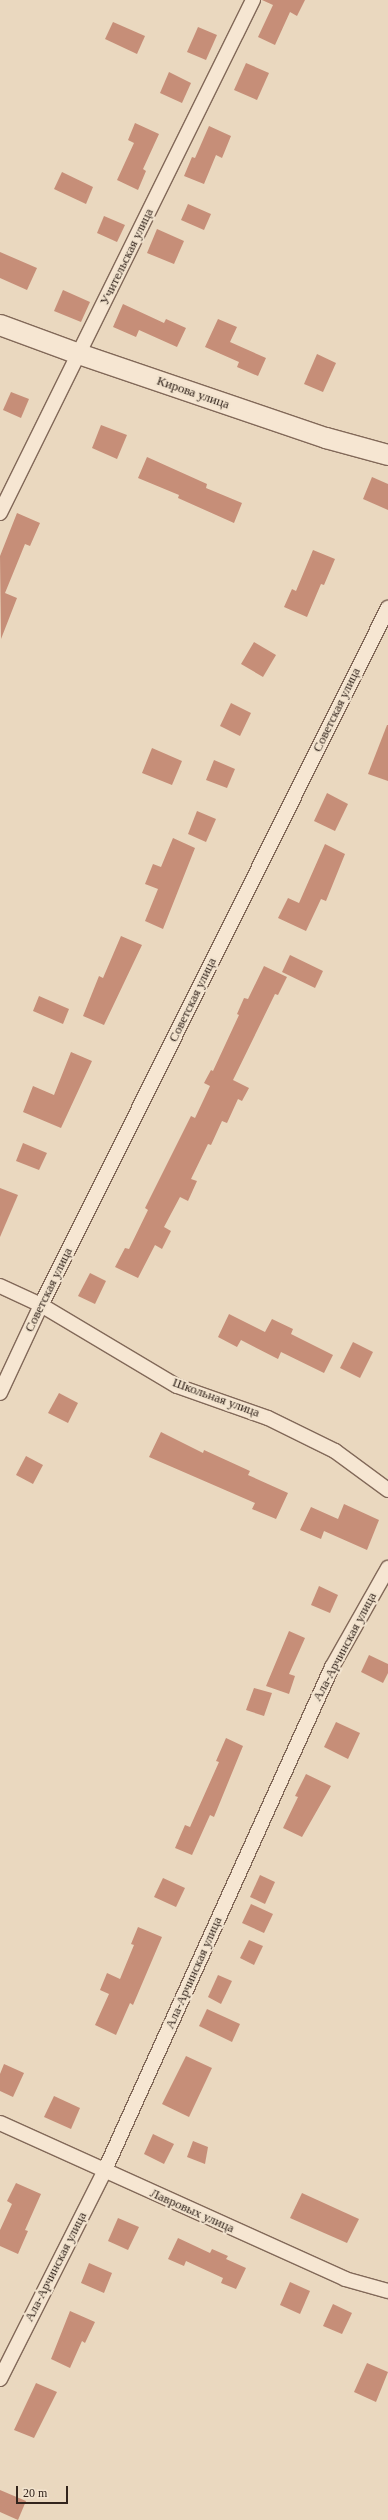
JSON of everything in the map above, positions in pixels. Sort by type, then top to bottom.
[{"type":"street","name":"Учительская улица","points":[[0,513],[252,0]]},
{"type":"street","name":"Кирова улица","points":[[0,325],[79,354],[326,438],[388,455]]},
{"type":"street","name":"Советская улица","points":[[0,1393],[42,1305],[388,608]]},
{"type":"street","name":"Школьная улица","points":[[0,1286],[42,1305],[177,1386],[268,1418],[335,1451],[388,1490]]},
{"type":"street","name":"Ала-Арчинская улица","points":[[0,2379],[104,2172],[332,1667],[388,1568]]},
{"type":"street","name":"Лавровых улица","points":[[0,2123],[104,2172],[345,2279],[388,2290]]},
{"type":"building","points":[[262,0],[305,0],[297,16],[290,12],[275,45],[258,37],[273,5]]},
{"type":"building","points":[[113,22],[145,36],[137,54],[105,39]]},
{"type":"building","points":[[198,27],[217,35],[206,60],[187,52]]},
{"type":"building","points":[[246,63],[269,73],[257,100],[234,90]]},
{"type":"building","points":[[169,72],[191,83],[182,103],[160,93]]},
{"type":"building","points":[[135,123],[159,134],[143,169],[146,171],[138,190],[117,180],[134,143],[128,140]]},
{"type":"building","points":[[209,126],[231,136],[222,158],[216,155],[204,184],[184,176],[192,157],[195,158]]},
{"type":"building","points":[[62,172],[93,187],[86,204],[54,189]]},
{"type":"building","points":[[188,204],[211,214],[204,230],[181,220]]},
{"type":"building","points":[[104,216],[125,225],[117,242],[97,233]]},
{"type":"building","points":[[157,229],[184,241],[174,264],[147,253]]},
{"type":"building","points":[[0,252],[37,268],[27,290],[0,278]]},
{"type":"building","points":[[63,290],[90,302],[81,322],[54,311]]},
{"type":"building","points":[[123,304],[164,323],[166,319],[186,328],[177,347],[139,330],[136,337],[113,327]]},
{"type":"building","points":[[218,319],[237,327],[230,342],[266,358],[258,376],[237,367],[239,362],[205,347]]},
{"type":"building","points":[[317,354],[336,363],[323,392],[304,384]]},
{"type":"building","points":[[11,392],[29,399],[21,418],[3,410]]},
{"type":"building","points":[[101,425],[127,435],[117,459],[92,448]]},
{"type":"building","points":[[147,457],[207,484],[206,488],[242,503],[234,523],[178,498],[179,495],[138,478]]},
{"type":"building","points":[[372,477],[388,484],[388,510],[363,499]]},
{"type":"building","points":[[17,513],[40,523],[30,546],[25,544],[5,593],[17,598],[1,639],[0,556]]},
{"type":"building","points":[[313,550],[335,559],[324,585],[321,584],[307,617],[284,607],[292,589],[296,591]]},
{"type":"building","points":[[254,642],[276,655],[263,677],[241,664]]},
{"type":"building","points":[[231,703],[251,713],[240,736],[220,726]]},
{"type":"building","points":[[388,725],[388,781],[368,774]]},
{"type":"building","points":[[152,748],[182,761],[172,785],[142,773]]},
{"type":"building","points":[[214,760],[235,769],[227,788],[206,780]]},
{"type":"building","points":[[327,793],[348,804],[335,831],[314,821]]},
{"type":"building","points":[[197,811],[216,819],[206,842],[188,834]]},
{"type":"building","points":[[173,838],[195,848],[163,929],[145,921],[158,889],[145,884],[153,864],[161,867]]},
{"type":"building","points":[[325,844],[345,854],[326,901],[321,899],[306,931],[278,918],[288,898],[299,903]]},
{"type":"building","points":[[121,936],[142,945],[104,1025],[83,1016],[99,976],[103,978]]},
{"type":"building","points":[[290,955],[323,971],[315,988],[282,972]]},
{"type":"building","points":[[264,966],[287,977],[278,995],[275,994],[233,1080],[249,1088],[242,1101],[238,1099],[227,1123],[222,1121],[211,1145],[208,1144],[191,1179],[197,1181],[188,1201],[180,1197],[164,1227],[171,1231],[162,1249],[155,1245],[138,1278],[115,1267],[125,1248],[129,1249],[148,1210],[145,1208],[191,1116],[195,1118],[210,1086],[204,1083],[211,1070],[213,1071],[239,1015],[237,1014],[244,998],[248,999]]},
{"type":"building","points":[[39,996],[69,1009],[63,1024],[33,1011]]},
{"type":"building","points":[[71,1052],[92,1061],[61,1128],[23,1112],[33,1086],[54,1095]]},
{"type":"building","points":[[23,1143],[47,1153],[39,1170],[16,1161]]},
{"type":"building","points":[[0,1188],[18,1195],[0,1237]]},
{"type":"building","points":[[90,1273],[106,1281],[95,1304],[78,1296]]},
{"type":"building","points":[[229,1314],[265,1332],[272,1319],[293,1329],[291,1334],[333,1355],[324,1373],[281,1352],[278,1359],[241,1340],[237,1347],[218,1337]]},
{"type":"building","points":[[353,1342],[373,1352],[360,1378],[340,1368]]},
{"type":"building","points":[[59,1393],[78,1403],[68,1423],[48,1413]]},
{"type":"building","points":[[161,1432],[203,1453],[204,1450],[250,1471],[248,1475],[288,1493],[276,1519],[252,1509],[255,1503],[149,1457]]},
{"type":"building","points":[[26,1456],[43,1465],[33,1484],[16,1475]]},
{"type":"building","points":[[344,1504],[379,1520],[367,1550],[324,1531],[321,1539],[300,1530],[311,1507],[338,1519]]},
{"type":"building","points":[[319,1586],[338,1595],[330,1613],[311,1605]]},
{"type":"building","points":[[289,1631],[305,1638],[289,1674],[295,1676],[289,1694],[266,1686]]},
{"type":"building","points":[[369,1655],[388,1664],[388,1673],[383,1683],[361,1672]]},
{"type":"building","points":[[254,1688],[272,1693],[264,1716],[246,1710]]},
{"type":"building","points":[[336,1722],[360,1733],[348,1759],[324,1747]]},
{"type":"building","points":[[226,1738],[243,1746],[214,1817],[210,1815],[192,1855],[175,1848],[185,1825],[190,1827],[219,1762],[216,1761]]},
{"type":"building","points":[[306,1774],[331,1786],[302,1837],[283,1828],[298,1797],[295,1796]]},
{"type":"building","points":[[260,1875],[275,1882],[265,1904],[250,1897]]},
{"type":"building","points":[[163,1878],[185,1888],[176,1907],[154,1897]]},
{"type":"building","points":[[251,1904],[273,1914],[264,1933],[242,1923]]},
{"type":"building","points":[[138,1927],[162,1937],[133,2005],[130,2003],[116,2035],[95,2025],[109,1994],[100,1990],[107,1973],[120,1979],[134,1945],[131,1944]]},
{"type":"building","points":[[249,1940],[263,1946],[254,1965],[240,1958]]},
{"type":"building","points":[[218,1975],[232,1981],[221,2004],[208,1997]]},
{"type":"building","points":[[207,2009],[240,2024],[232,2042],[199,2026]]},
{"type":"building","points":[[186,2056],[212,2068],[189,2117],[162,2104]]},
{"type":"building","points":[[4,2064],[24,2073],[13,2097],[0,2091],[0,2074]]},
{"type":"building","points":[[54,2096],[80,2108],[71,2129],[44,2117]]},
{"type":"building","points":[[153,2134],[174,2144],[164,2164],[144,2154]]},
{"type":"building","points":[[193,2141],[208,2147],[205,2164],[187,2157]]},
{"type":"building","points":[[16,2183],[41,2194],[25,2230],[28,2231],[18,2254],[0,2246],[0,2230],[12,2204],[7,2201]]},
{"type":"building","points":[[302,2193],[359,2219],[347,2243],[290,2218]]},
{"type":"building","points":[[118,2218],[139,2227],[128,2250],[108,2241]]},
{"type":"building","points":[[178,2238],[210,2253],[212,2249],[228,2256],[226,2259],[246,2268],[236,2289],[221,2283],[223,2278],[186,2261],[184,2266],[168,2259]]},
{"type":"building","points":[[89,2263],[112,2273],[104,2293],[81,2283]]},
{"type":"building","points":[[290,2282],[310,2291],[300,2314],[280,2305]]},
{"type":"building","points":[[333,2304],[352,2313],[342,2334],[323,2326]]},
{"type":"building","points":[[70,2311],[95,2322],[85,2343],[82,2341],[70,2368],[51,2359]]},
{"type":"building","points":[[367,2363],[388,2372],[376,2402],[354,2392]]},
{"type":"building","points":[[36,2383],[57,2392],[34,2438],[14,2430]]},
{"type":"building","points":[[0,2490],[26,2501],[18,2520],[0,2512]]}]
